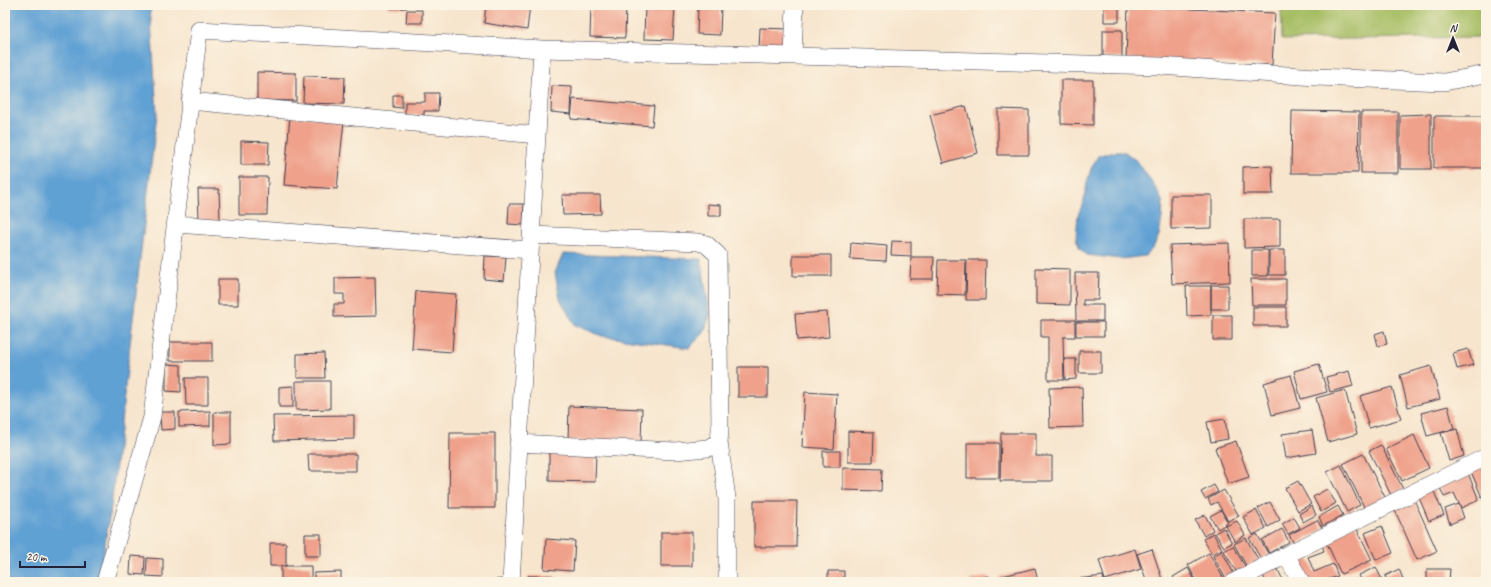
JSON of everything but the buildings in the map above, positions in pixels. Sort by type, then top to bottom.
[{"type":"street","points":[[793,56],[794,5]]},
{"type":"street","points":[[106,582],[152,417],[199,30],[542,49],[1160,66],[1316,77],[1444,82],[1486,74]]},
{"type":"street","points":[[511,582],[542,49]]},
{"type":"street","points":[[190,101],[536,135]]},
{"type":"street","points":[[176,224],[530,242],[698,242],[706,244],[718,255],[719,442],[727,498],[726,582]]},
{"type":"street","points":[[518,443],[675,451],[708,448],[719,442]]},
{"type":"street","points":[[1234,582],[1486,457]]},
{"type":"street","points":[[1286,555],[1301,582]]},
{"type":"green space","points":[[1281,5],[1486,5],[1486,37],[1282,40]]},
{"type":"water","points":[[5,5],[150,5],[157,114],[111,507],[99,582],[5,582]]},
{"type":"water","points":[[1110,152],[1125,152],[1138,162],[1158,192],[1163,203],[1159,235],[1153,248],[1145,256],[1121,259],[1087,255],[1080,249],[1076,238],[1078,215],[1085,198],[1087,182],[1091,169],[1098,156]]},
{"type":"water","points":[[563,254],[701,259],[710,314],[704,333],[689,348],[602,336],[575,325],[560,299],[555,273]]}]
